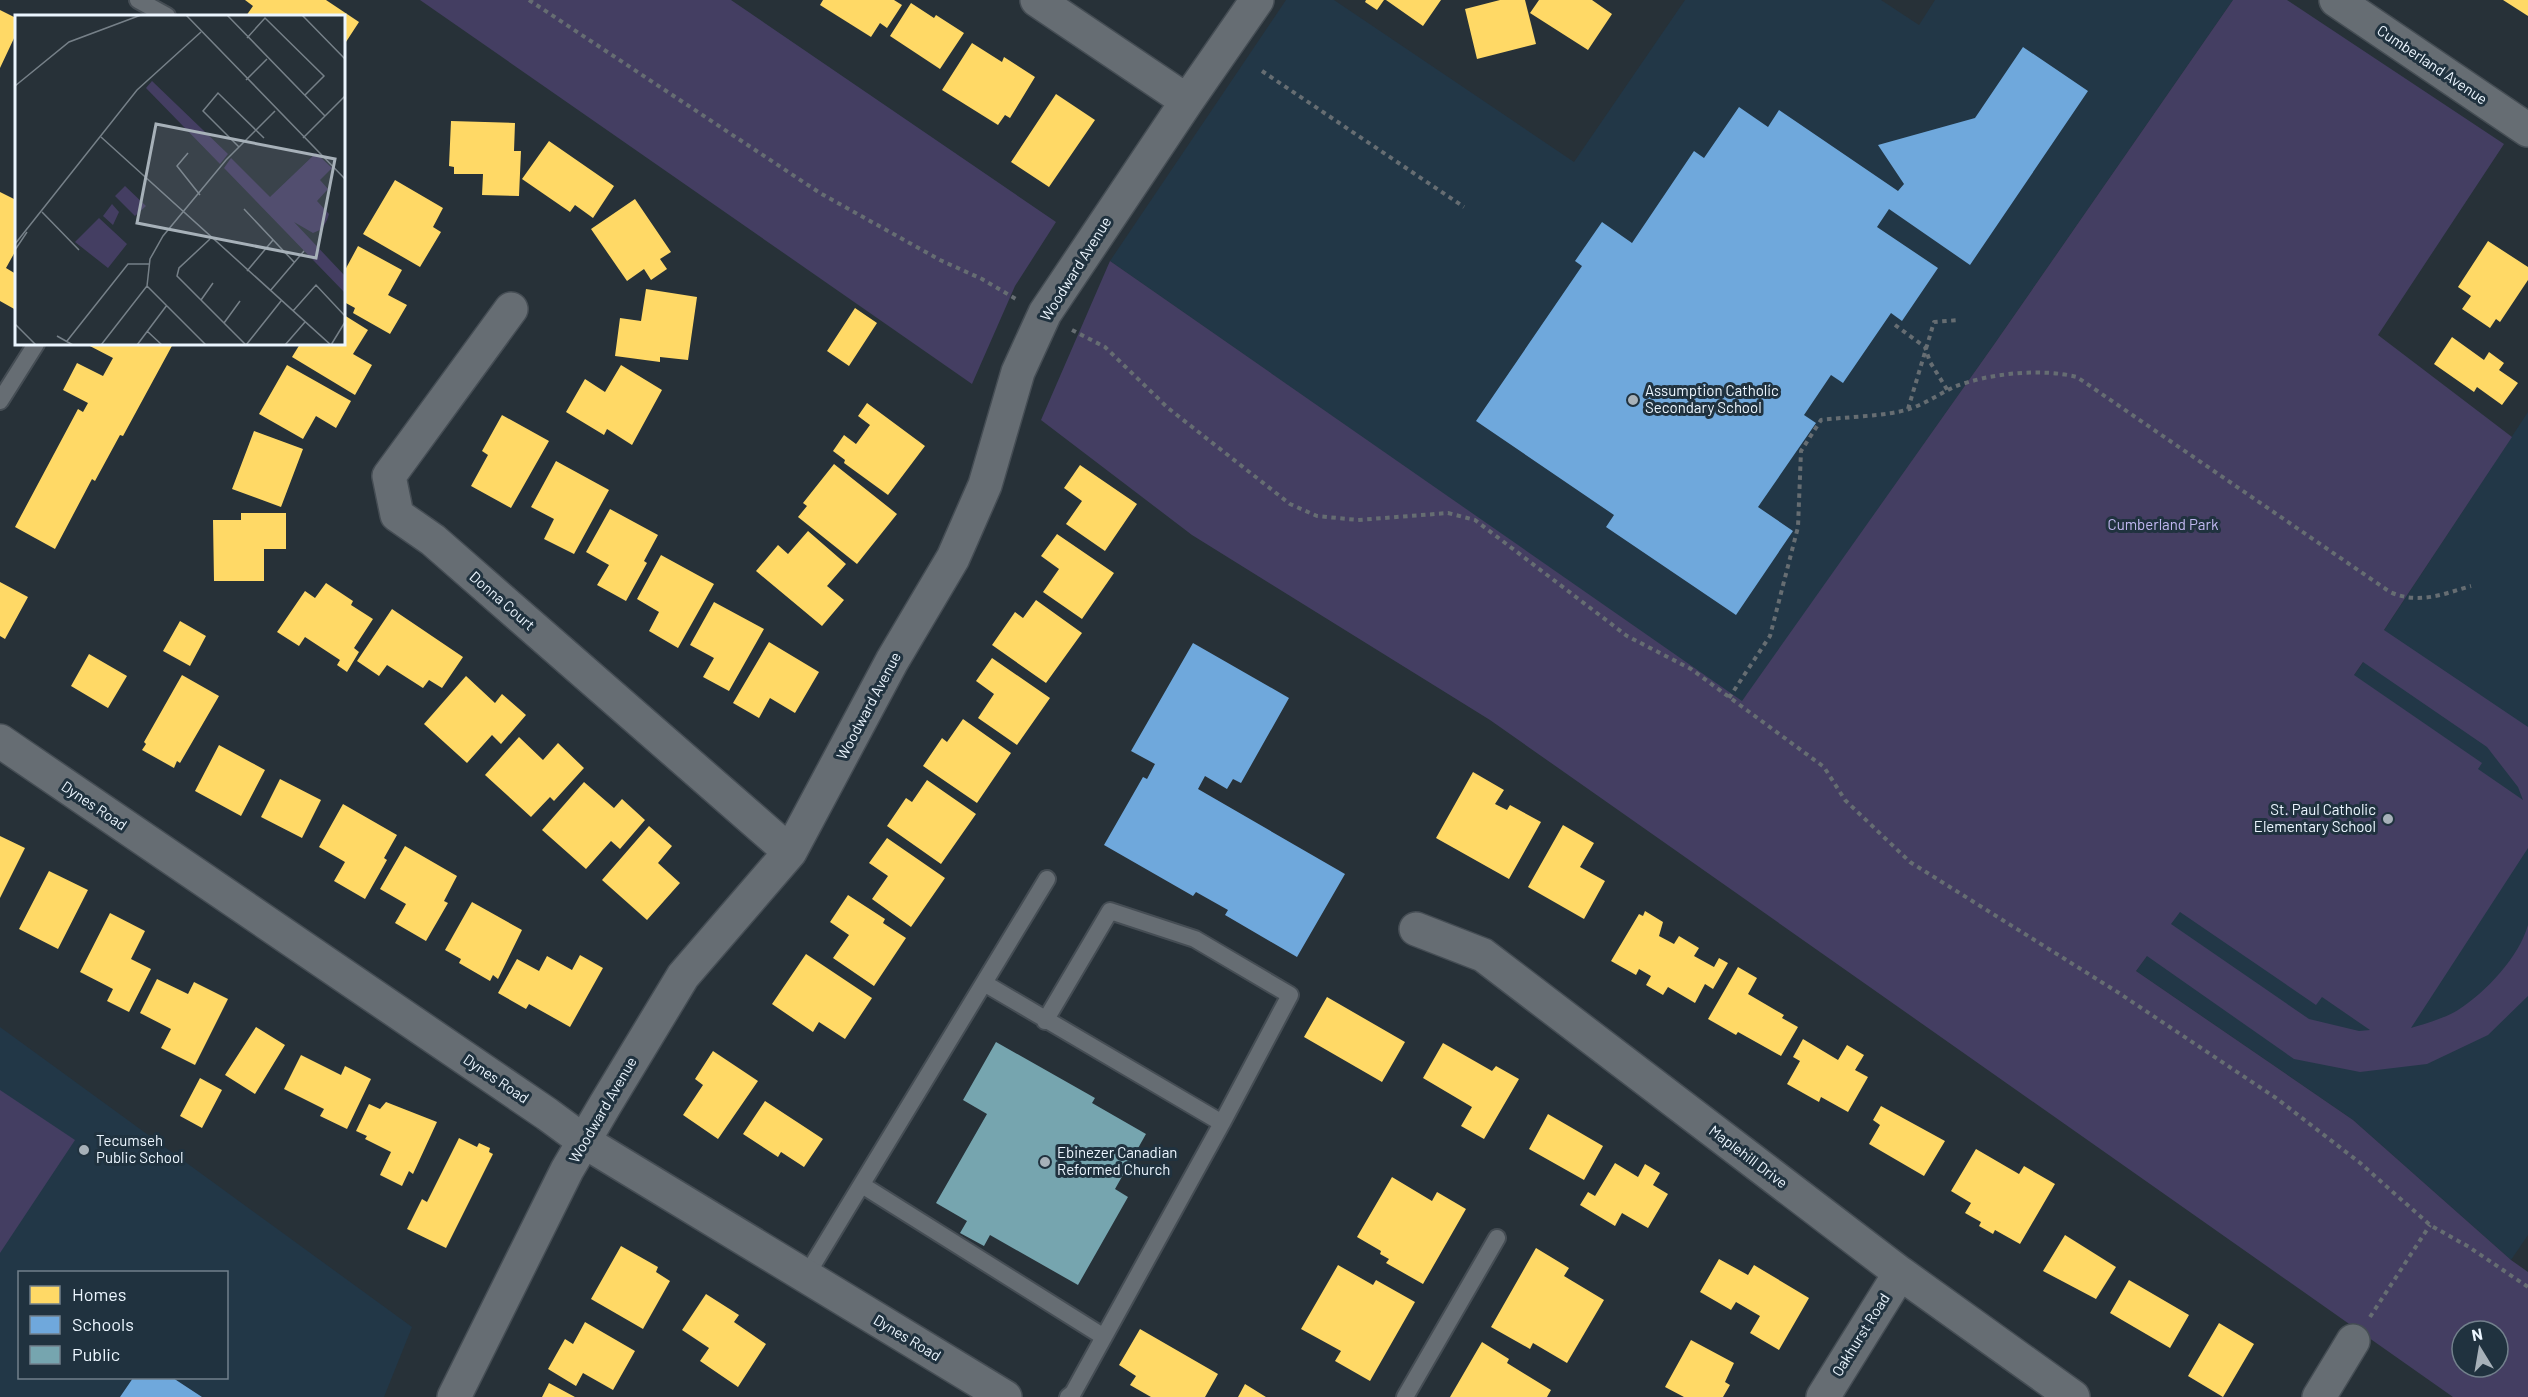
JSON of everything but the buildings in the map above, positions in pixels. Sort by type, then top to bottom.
[{"type":"street","points":[[1037,0],[1186,100]]},
{"type":"street","name":"Woodward Avenue","points":[[453,1397],[567,1170],[683,976],[790,852],[892,661],[953,558],[985,485],[1018,372],[1045,313],[1186,100],[1257,0]]},
{"type":"street","name":"Cumberland Avenue","points":[[2336,0],[2528,130]]},
{"type":"street","name":"Donna Court","points":[[511,309],[389,476],[397,515],[433,540],[790,852]]},
{"type":"street","name":"Dynes Road","points":[[0,741],[585,1142],[1005,1397]]},
{"type":"street","name":"Maplehill Drive","points":[[1416,929],[1483,955],[1900,1273],[2073,1397]]},
{"type":"street","name":"Oakhurst Road","points":[[1822,1397],[1900,1273]]},
{"type":"street","points":[[2319,1397],[2353,1341]]},
{"type":"lane","points":[[138,0],[165,15]]},
{"type":"lane","points":[[0,401],[35,345]]},
{"type":"lane","points":[[806,1276],[1047,879]]},
{"type":"lane","points":[[1045,1021],[1110,911],[1195,939],[1290,995],[1104,1337],[1073,1393],[1068,1397]]},
{"type":"lane","points":[[984,983],[1045,1021],[1222,1123]]},
{"type":"lane","points":[[862,1185],[1104,1337]]},
{"type":"lane","points":[[1405,1397],[1497,1238]]},
{"type":"path","points":[[529,0],[820,193],[939,260],[1045,313],[1085,338],[1105,347],[1168,408],[1290,504],[1317,516],[1358,520],[1448,513],[1475,520],[1627,636],[1691,669],[1824,767],[1845,800],[1910,862],[2119,993],[2276,1098],[2359,1162],[2430,1225],[2469,1247],[2528,1287]]},
{"type":"path","points":[[1262,71],[1464,207]]},
{"type":"path","points":[[1907,410],[1934,322],[1959,320]]},
{"type":"path","points":[[1895,325],[1925,347],[1930,362],[1948,391]]},
{"type":"path","points":[[1729,698],[1770,636],[1798,527],[1801,451],[1821,420],[1907,410],[1955,387],[1995,377],[2035,371],[2056,372],[2077,377],[2390,592],[2401,597],[2426,600],[2471,586]]},
{"type":"path","points":[[2353,1341],[2430,1225]]},
{"type":"shaded area","name":"Assumption Catholic Secondary School","points":[[1286,0],[1334,0],[1574,162],[1685,0],[1881,0],[1919,25],[1935,0],[2233,0],[1742,702],[1110,261]]},
{"type":"shaded area","name":"St. Paul Catholic Elementary School","points":[[2528,412],[2528,1235],[2511,1260],[2353,1120],[2136,971],[2360,667]]},
{"type":"shaded area","name":"Tecumseh Public School","points":[[0,1027],[412,1327],[384,1397],[0,1397]]},
{"type":"green space","points":[[420,0],[731,0],[1056,222],[1015,286],[972,384]]},
{"type":"green space","name":"Cumberland Park","points":[[2233,0],[2287,0],[2504,144],[2378,335],[2512,437],[2384,630],[2528,727],[2528,848],[2411,1028],[2453,1013],[2479,994],[2509,961],[2524,937],[2528,925],[2528,996],[2488,1035],[2427,1064],[2360,1072],[2294,1059],[2147,956],[2136,971],[2353,1120],[2511,1260],[2528,1272],[2528,1397],[2453,1397],[1490,720],[1192,535],[1041,420],[1110,261],[1742,701],[1993,346]],"holes":[[[2363,662],[2487,747],[2518,787],[2523,800],[2478,769],[2482,763],[2354,675]],[[2180,912],[2316,1005],[2322,997],[2370,1030],[2359,1031],[2309,1019],[2171,924]]]},
{"type":"green space","points":[[0,1090],[75,1140],[0,1253]]},
{"type":"place","name":"Assumption Catholic Secondary School","points":[[1633,400]]},
{"type":"place","name":"St. Paul Catholic Elementary School","points":[[2388,819]]},
{"type":"place","name":"Tecumseh Public School","points":[[84,1150]]},
{"type":"place","name":"Ebinezer Canadian Reformed Church","points":[[1045,1162]]}]
